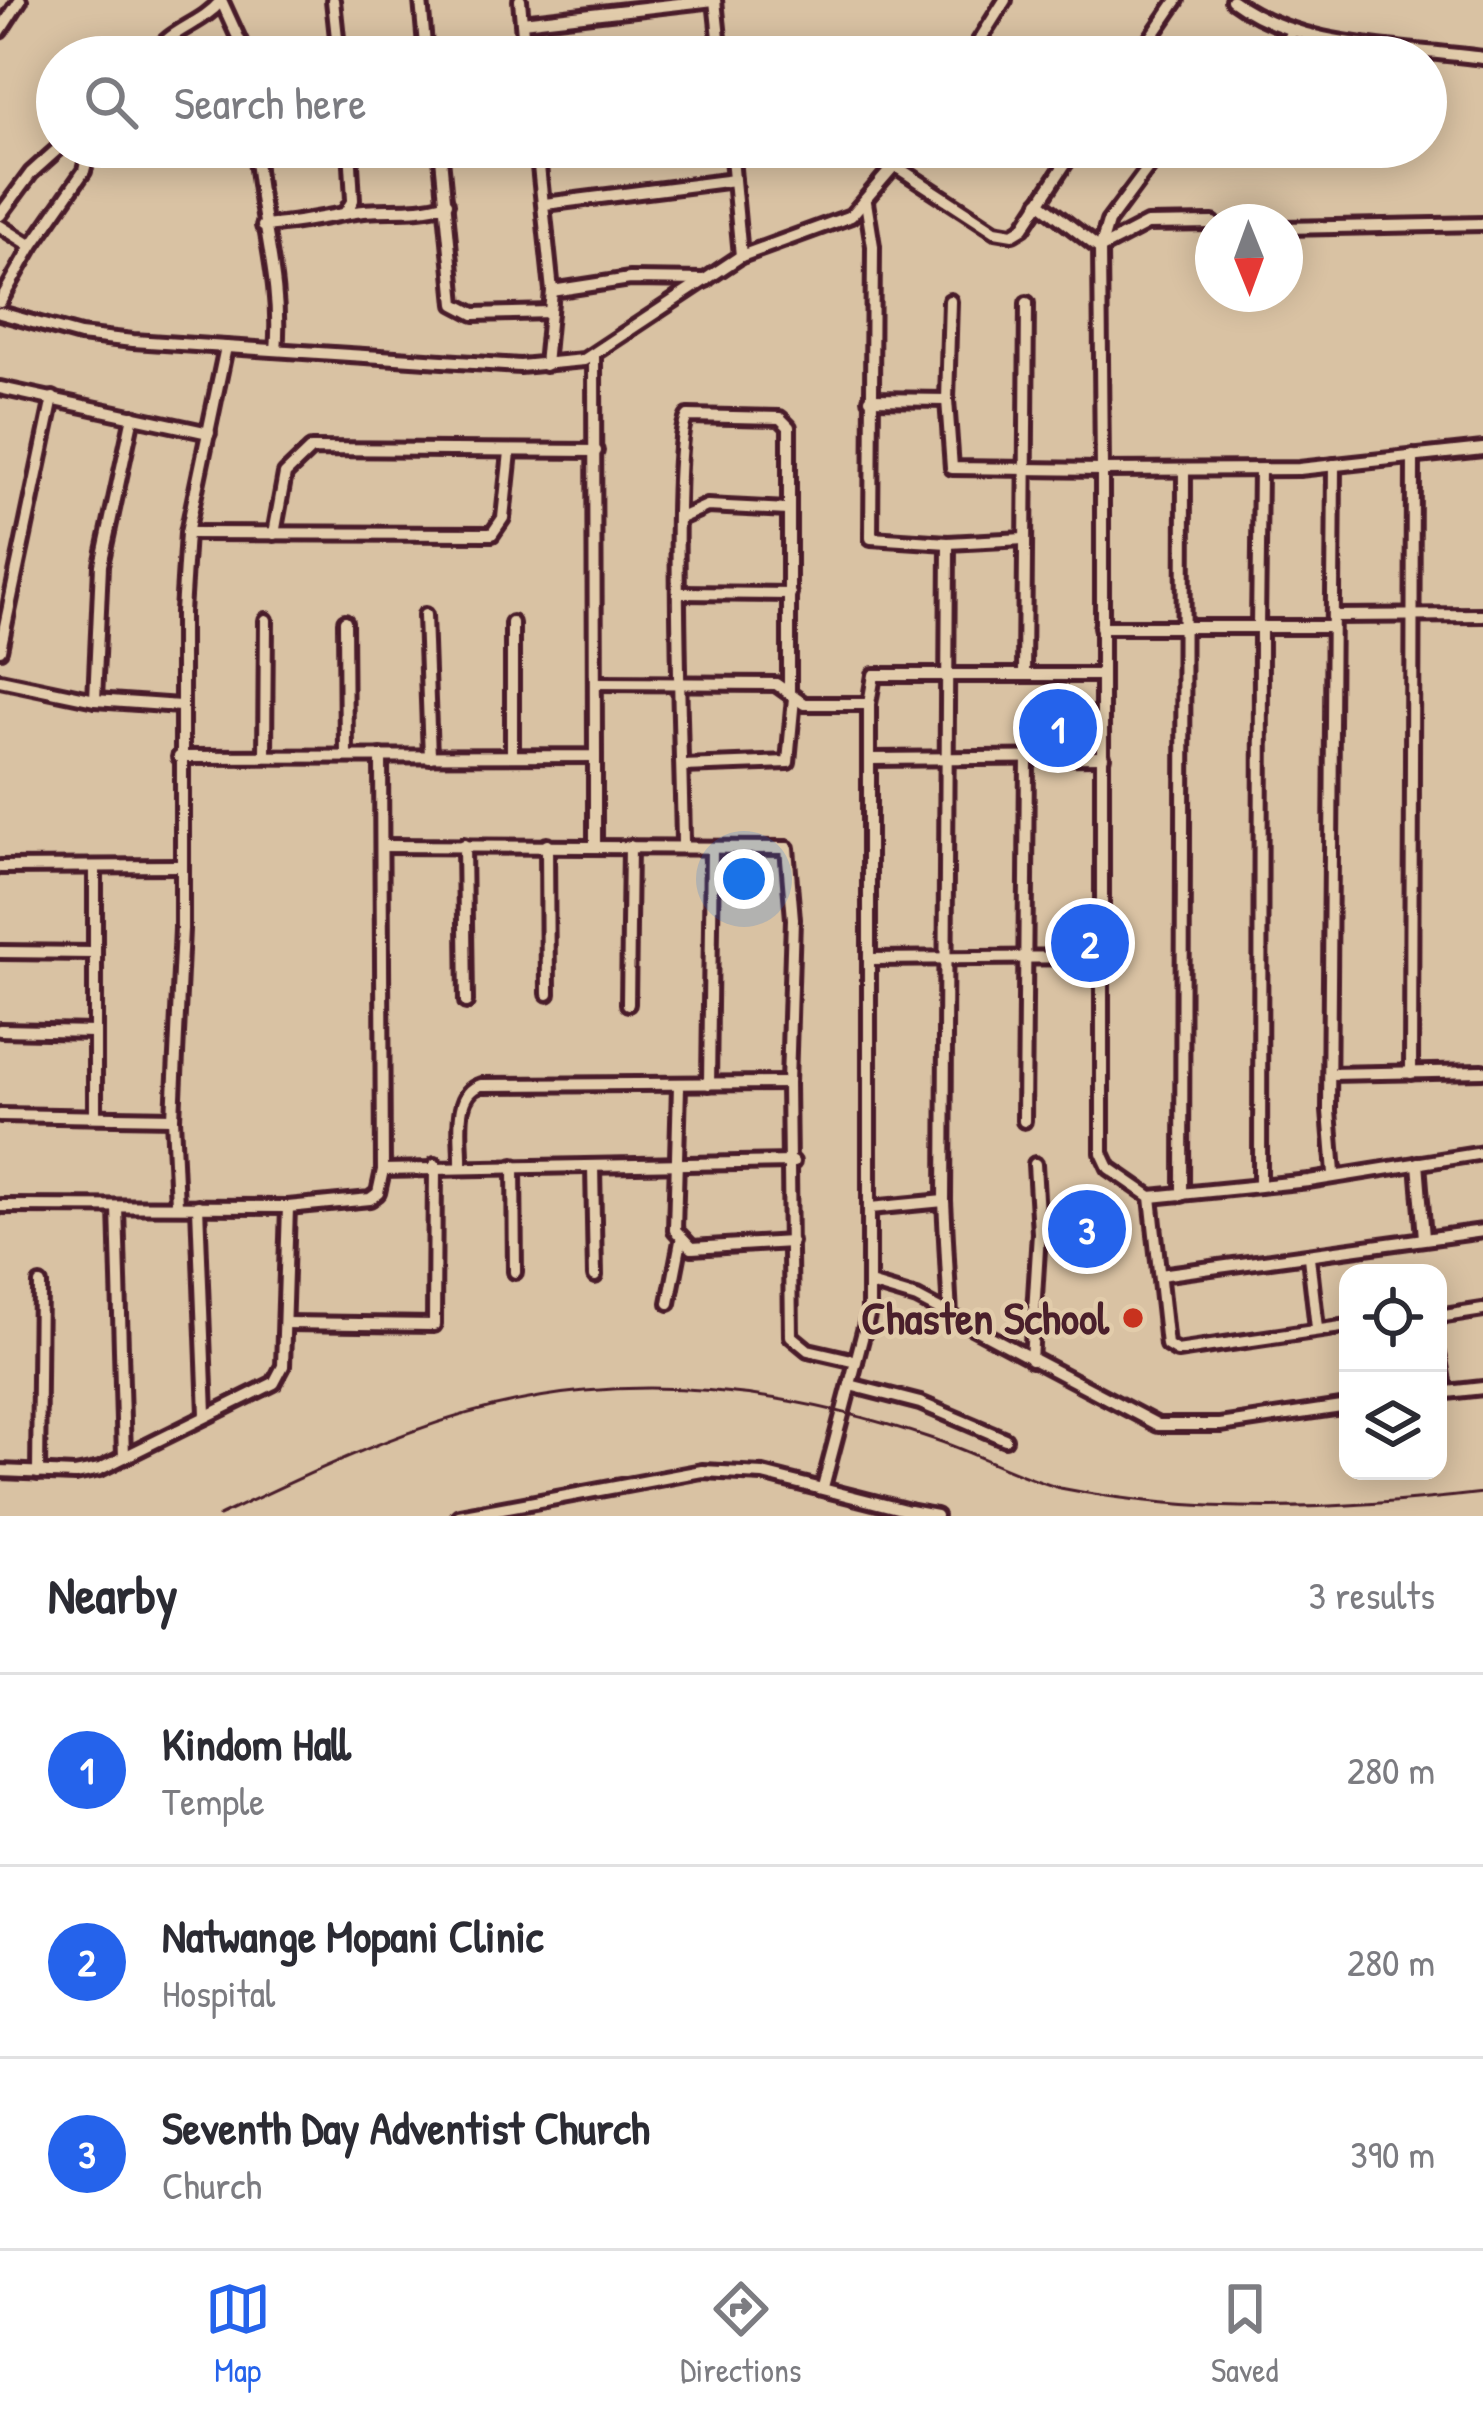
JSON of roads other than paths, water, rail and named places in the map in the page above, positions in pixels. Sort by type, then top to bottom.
[{"type":"street","points":[[0,32],[20,0]]},
{"type":"street","points":[[166,36],[206,19],[221,0],[237,36]]},
{"type":"street","points":[[333,0],[337,36]]},
{"type":"street","points":[[421,0],[424,36]]},
{"type":"street","points":[[520,0],[524,36]]},
{"type":"street","points":[[522,22],[714,0],[719,36]]},
{"type":"street","points":[[982,36],[1005,0]]},
{"type":"street","points":[[1152,36],[1177,0]]},
{"type":"street","points":[[1232,0],[1262,21],[1321,36]]},
{"type":"street","points":[[1290,36],[1292,32]]},
{"type":"street","points":[[1447,53],[1483,58]]},
{"type":"street","points":[[0,215],[41,168]]},
{"type":"street","points":[[0,302],[86,168]]},
{"type":"street","points":[[257,168],[262,226],[280,298],[276,350]]},
{"type":"street","points":[[345,213],[353,200],[351,168]]},
{"type":"street","points":[[443,168],[455,304],[474,314],[550,312]]},
{"type":"street","points":[[540,168],[552,291],[545,365]]},
{"type":"street","points":[[733,168],[741,256]]},
{"type":"street","points":[[0,313],[80,335],[545,365],[593,356],[741,256],[851,216],[895,168]]},
{"type":"street","points":[[900,168],[1004,234],[1020,232],[1062,168]]},
{"type":"street","points":[[1148,168],[1108,222],[1100,249],[1102,1153],[1109,1168],[1151,1197],[1483,1153]]},
{"type":"street","points":[[545,204],[734,180]]},
{"type":"street","points":[[866,202],[873,246],[871,538],[948,543],[1024,539]]},
{"type":"street","points":[[1039,202],[1100,249]]},
{"type":"street","points":[[262,226],[327,222],[345,213],[399,214],[447,203]]},
{"type":"street","points":[[1100,249],[1147,224],[1195,224]]},
{"type":"street","points":[[1303,228],[1483,224]]},
{"type":"street","points":[[0,226],[32,246]]},
{"type":"street","points":[[552,291],[630,279],[706,280]]},
{"type":"street","points":[[950,302],[946,400],[952,468],[1260,471],[1483,449]]},
{"type":"street","points":[[1024,675],[1027,303]]},
{"type":"street","points":[[177,1205],[173,1118],[181,950],[179,757],[187,532],[226,347]]},
{"type":"street","points":[[593,356],[595,845]]},
{"type":"street","points":[[0,388],[209,433]]},
{"type":"street","points":[[0,650],[53,398]]},
{"type":"street","points":[[869,399],[946,400]]},
{"type":"street","points":[[95,700],[101,565],[133,416]]},
{"type":"street","points":[[682,845],[680,428],[688,416],[786,420],[788,762],[683,766]]},
{"type":"street","points":[[274,534],[285,474],[311,449],[596,451]]},
{"type":"street","points":[[187,532],[492,534],[503,518],[510,452]]},
{"type":"street","points":[[1411,1073],[1413,456]]},
{"type":"street","points":[[1334,465],[1330,1074],[1334,1173]]},
{"type":"street","points":[[1182,1195],[1184,471]]},
{"type":"street","points":[[1260,471],[1260,1186]]},
{"type":"street","points":[[678,518],[706,506],[788,510]]},
{"type":"street","points":[[948,543],[944,1202],[950,1316]]},
{"type":"street","points":[[681,593],[790,594]]},
{"type":"street","points":[[425,615],[430,757]]},
{"type":"street","points":[[1101,627],[1260,626],[1483,615]]},
{"type":"street","points":[[266,620],[266,756]]},
{"type":"street","points":[[345,621],[346,756]]},
{"type":"street","points":[[512,623],[512,756]]},
{"type":"street","points":[[824,1487],[865,1339],[870,1284],[869,704],[874,675],[1102,674]]},
{"type":"street","points":[[0,680],[95,700],[180,706]]},
{"type":"street","points":[[596,683],[776,684],[804,704],[869,704]]},
{"type":"street","points":[[0,1206],[289,1207],[370,1199],[378,1193],[383,1170],[381,756]]},
{"type":"street","points":[[179,757],[595,756]]},
{"type":"street","points":[[871,759],[1102,757]]},
{"type":"street","points":[[1024,1121],[1028,758]]},
{"type":"street","points":[[464,845],[466,1002]]},
{"type":"street","points":[[548,845],[548,994]]},
{"type":"street","points":[[382,846],[780,846],[790,852],[791,1336],[808,1350],[856,1360]]},
{"type":"street","points":[[628,1004],[630,846]]},
{"type":"street","points":[[709,1084],[712,848]]},
{"type":"street","points":[[0,867],[178,866]]},
{"type":"street","points":[[95,867],[95,1116]]},
{"type":"street","points":[[0,952],[94,953]]},
{"type":"street","points":[[872,959],[1102,957]]},
{"type":"street","points":[[0,1030],[94,1032]]},
{"type":"street","points":[[1330,1074],[1483,1071]]},
{"type":"street","points":[[461,1165],[463,1100],[470,1089],[788,1083]]},
{"type":"street","points":[[679,1086],[675,1230],[681,1241],[692,1248],[791,1242]]},
{"type":"street","points":[[0,1115],[173,1118]]},
{"type":"street","points":[[383,1170],[435,1165],[793,1162]]},
{"type":"street","points":[[1418,1163],[1424,1238]]},
{"type":"street","points":[[1031,1360],[1039,1233],[1035,1164]]},
{"type":"street","points":[[286,1323],[434,1325],[435,1165]]},
{"type":"street","points":[[514,1166],[514,1272]]},
{"type":"street","points":[[593,1166],[595,1276]]},
{"type":"street","points":[[1151,1197],[1171,1351],[1339,1327]]},
{"type":"street","points":[[870,1208],[944,1202]]},
{"type":"street","points":[[198,1206],[206,1414]]},
{"type":"street","points":[[117,1207],[124,1456]]},
{"type":"street","points":[[0,1471],[89,1473],[274,1383],[283,1366],[289,1207]]},
{"type":"street","points":[[1160,1275],[1483,1231]]},
{"type":"street","points":[[670,1303],[681,1241]]},
{"type":"street","points":[[1309,1257],[1317,1328]]},
{"type":"street","points":[[38,1473],[40,1284]]},
{"type":"street","points":[[870,1284],[950,1316],[1167,1427],[1257,1421],[1339,1407]]},
{"type":"street","points":[[1447,1316],[1483,1310]]},
{"type":"street","points":[[850,1385],[920,1402],[1005,1439]]},
{"type":"street","points":[[1447,1391],[1483,1388]]},
{"type":"street","points":[[459,1516],[702,1471],[764,1474],[910,1514],[936,1516]]},
{"type":"railway","points":[[219,1516],[352,1455],[442,1421],[536,1398],[629,1388],[717,1391],[805,1404],[949,1445],[1060,1488],[1113,1497],[1271,1507],[1483,1493]]},
{"type":"place","name":"Kindom Hall","points":[[1058,728]]},
{"type":"place","name":"Natwange Mopani Clinic","points":[[1090,943]]},
{"type":"place","name":"Seventh Day Adventist Church","points":[[1087,1229]]},
{"type":"place","name":"Chasten School","points":[[1133,1318]]}]
